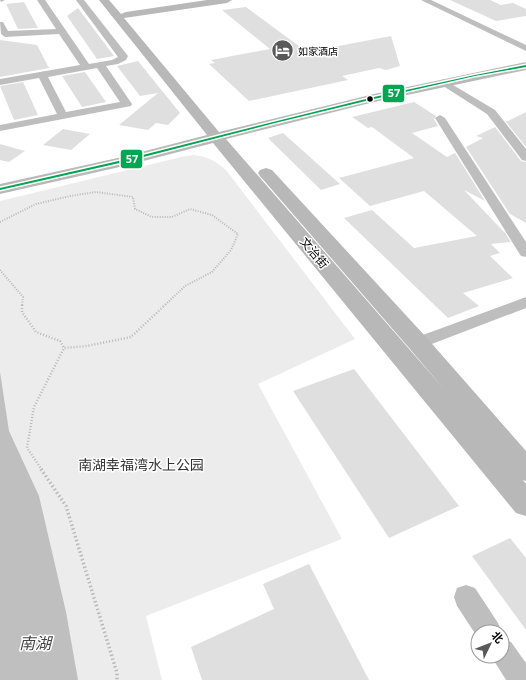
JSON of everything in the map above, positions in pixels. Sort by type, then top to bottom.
[{"type":"main road","name":"文治街","points":[[104,0],[220,132],[526,504]]},
{"type":"main road","points":[[113,0],[198,97]]},
{"type":"main road","points":[[126,15],[227,0]]},
{"type":"main road","points":[[0,189],[121,162],[220,132],[470,70],[526,59]]},
{"type":"main road","points":[[0,182],[442,82],[526,66]]},
{"type":"main road","name":"文治街","points":[[220,132],[418,343],[526,470]]},
{"type":"street","points":[[40,0],[86,67]]},
{"type":"street","points":[[0,82],[100,65],[115,62],[122,58],[123,56],[80,0]]},
{"type":"street","points":[[425,0],[526,48]]},
{"type":"street","points":[[0,24],[5,34],[61,30]]},
{"type":"street","points":[[0,128],[127,104],[100,65]]},
{"type":"street","points":[[42,74],[63,116]]},
{"type":"street","points":[[442,82],[491,112],[526,157]]},
{"type":"street","points":[[440,118],[526,253]]},
{"type":"street","points":[[418,343],[526,302]]},
{"type":"street","points":[[466,598],[484,624]]},
{"type":"street","points":[[510,663],[522,680]]},
{"type":"path","points":[[0,222],[36,204],[96,192],[133,197],[135,209],[152,217],[172,217],[190,209],[212,215],[238,234],[230,250],[212,272],[185,286],[131,338],[87,346],[64,348]]},
{"type":"path","points":[[0,270],[23,297],[22,312],[36,332],[60,342],[64,348]]},
{"type":"path","points":[[64,348],[34,407],[27,448],[66,506],[117,673],[117,680]]},
{"type":"green space","name":"南湖幸福湾水上公园","points":[[193,155],[202,156],[211,160],[226,170],[355,339],[258,384],[342,539],[146,616],[162,680],[0,680],[0,201]]},
{"type":"water","name":"南湖","points":[[0,372],[9,431],[39,496],[66,612],[78,680],[0,680]]},
{"type":"building","points":[[450,0],[490,0],[501,5],[513,3],[526,9],[526,16],[496,21]]},
{"type":"building","points":[[24,2],[38,28],[18,29],[6,4]]},
{"type":"building","points":[[246,7],[307,52],[391,36],[400,66],[386,70],[379,68],[342,76],[348,80],[249,101],[209,64],[215,63],[211,60],[270,49],[222,10]]},
{"type":"building","points":[[78,8],[114,56],[97,59],[67,16]]},
{"type":"building","points":[[0,40],[37,45],[49,68],[0,77]]},
{"type":"building","points":[[138,61],[180,113],[168,125],[156,123],[148,130],[119,125],[158,93],[140,96],[117,66]]},
{"type":"building","points":[[85,72],[106,102],[82,107],[62,76]]},
{"type":"building","points":[[23,82],[38,115],[14,120],[0,86]]},
{"type":"building","points":[[414,102],[436,116],[434,119],[438,126],[412,133],[447,157],[455,153],[485,201],[464,190],[505,233],[511,242],[491,244],[500,253],[490,256],[513,278],[463,293],[479,306],[448,318],[344,218],[372,210],[414,248],[477,236],[424,191],[370,206],[339,178],[414,158],[372,127],[368,128],[352,117]]},
{"type":"building","points":[[526,112],[526,147],[506,122]]},
{"type":"building","points":[[495,127],[521,161],[526,162],[526,223],[510,214],[466,147],[483,138],[476,136]]},
{"type":"building","points":[[63,129],[90,134],[71,150],[43,145]]},
{"type":"building","points":[[283,133],[340,184],[321,190],[268,138]]},
{"type":"building","points":[[0,144],[25,151],[9,162],[0,160]]},
{"type":"building","points":[[354,369],[459,506],[389,538],[293,391]]},
{"type":"building","points":[[510,538],[526,558],[526,630],[472,556]]},
{"type":"building","points":[[309,564],[369,680],[202,680],[191,647],[274,609],[263,584]]},
{"type":"transit line","name":"57","points":[[0,189],[124,161],[274,122],[425,86],[526,66]]},
{"type":"place","name":"如家酒店","points":[[282,51]]}]
